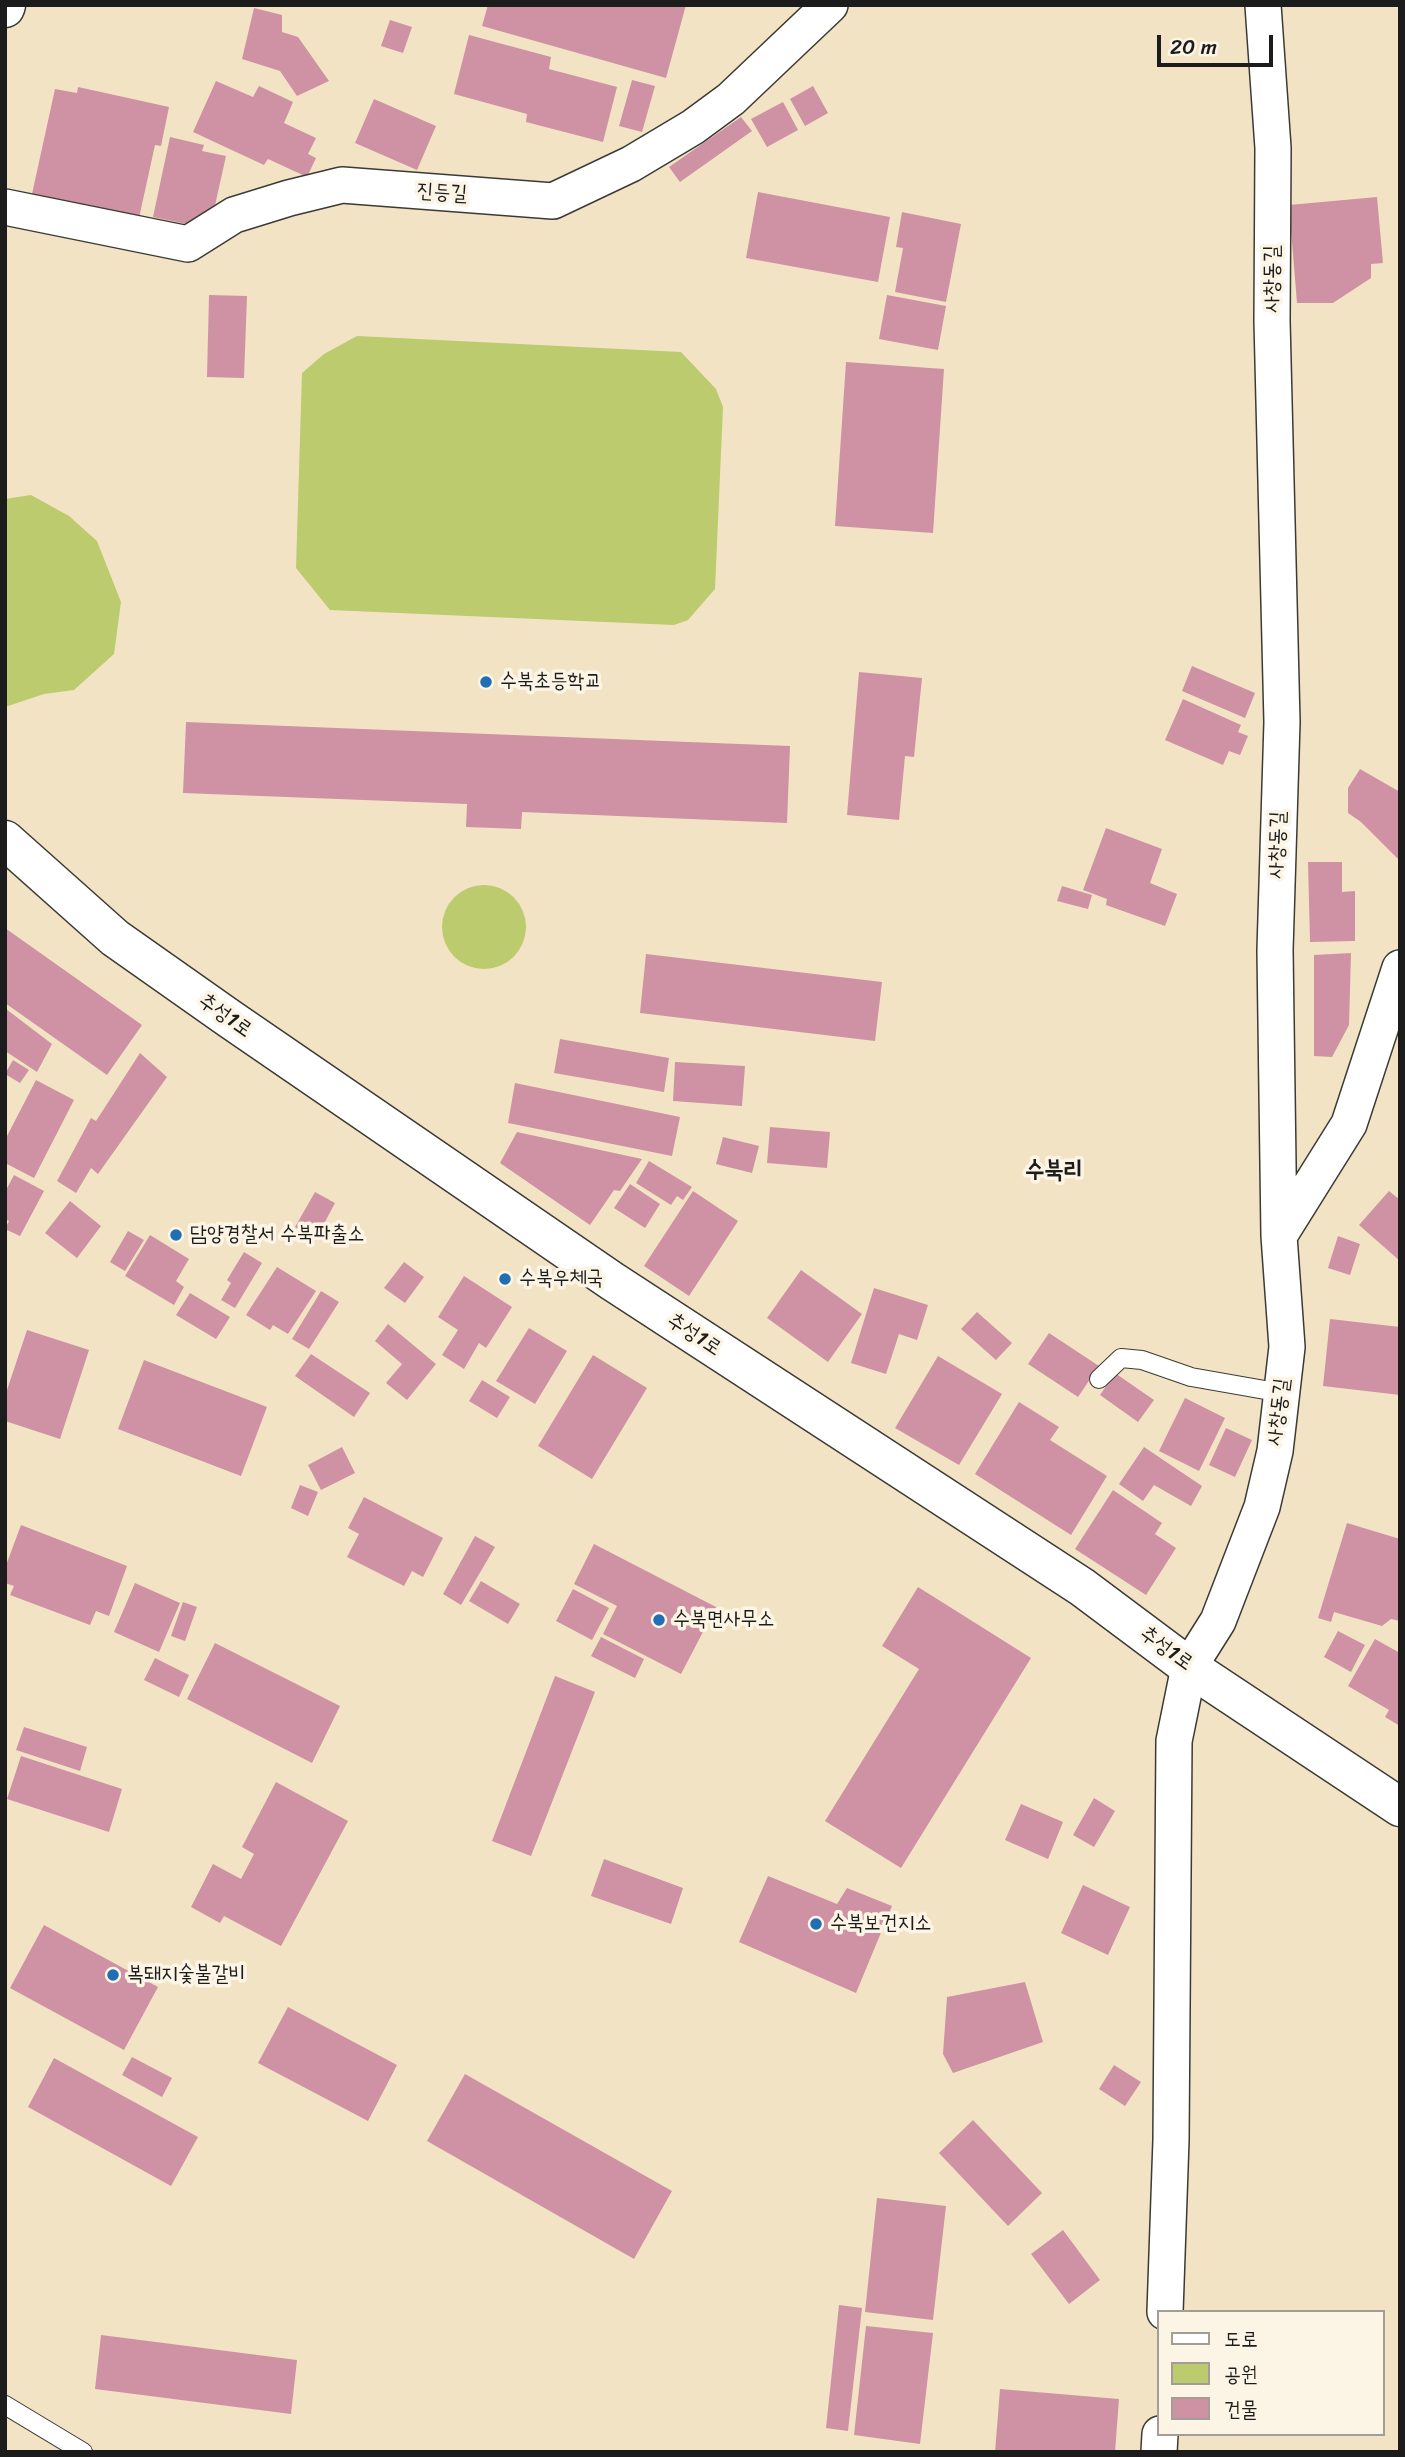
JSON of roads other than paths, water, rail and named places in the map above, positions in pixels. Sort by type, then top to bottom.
[{"type":"street","name":"진등길","points":[[5,207],[188,244],[234,215],[342,185],[553,201],[631,164],[693,127],[731,99],[830,5]]},
{"type":"street","name":"사창동길","points":[[1189,1667],[1218,1621],[1262,1507],[1275,1451],[1287,1347],[1279,1236],[1275,950],[1282,722],[1272,321],[1273,148],[1263,5]]},
{"type":"street","name":"추성1로","points":[[5,840],[115,938],[230,1019],[612,1282],[1082,1587],[1189,1667],[1400,1807]]},
{"type":"street","points":[[1279,1236],[1349,1124],[1400,968]]},
{"type":"street","points":[[1165,2310],[1171,2140],[1174,1741],[1189,1667]]},
{"type":"lane","points":[[1098,1379],[1121,1358],[1142,1360],[1191,1377],[1282,1393]]},
{"type":"lane","points":[[5,2405],[83,2452]]},
{"type":"place","name":"수북초등학교","points":[[486,682]]},
{"type":"place","name":"담양경찰서 수북파출소","points":[[176,1235]]},
{"type":"place","name":"수북우체국","points":[[505,1279]]},
{"type":"place","name":"수북면사무소","points":[[659,1620]]},
{"type":"place","name":"수북보건지소","points":[[816,1924]]},
{"type":"place","name":"복돼지숯불갈비","points":[[113,1975]]},
{"type":"district","name":"수북리","points":[[1054,1171]]}]
